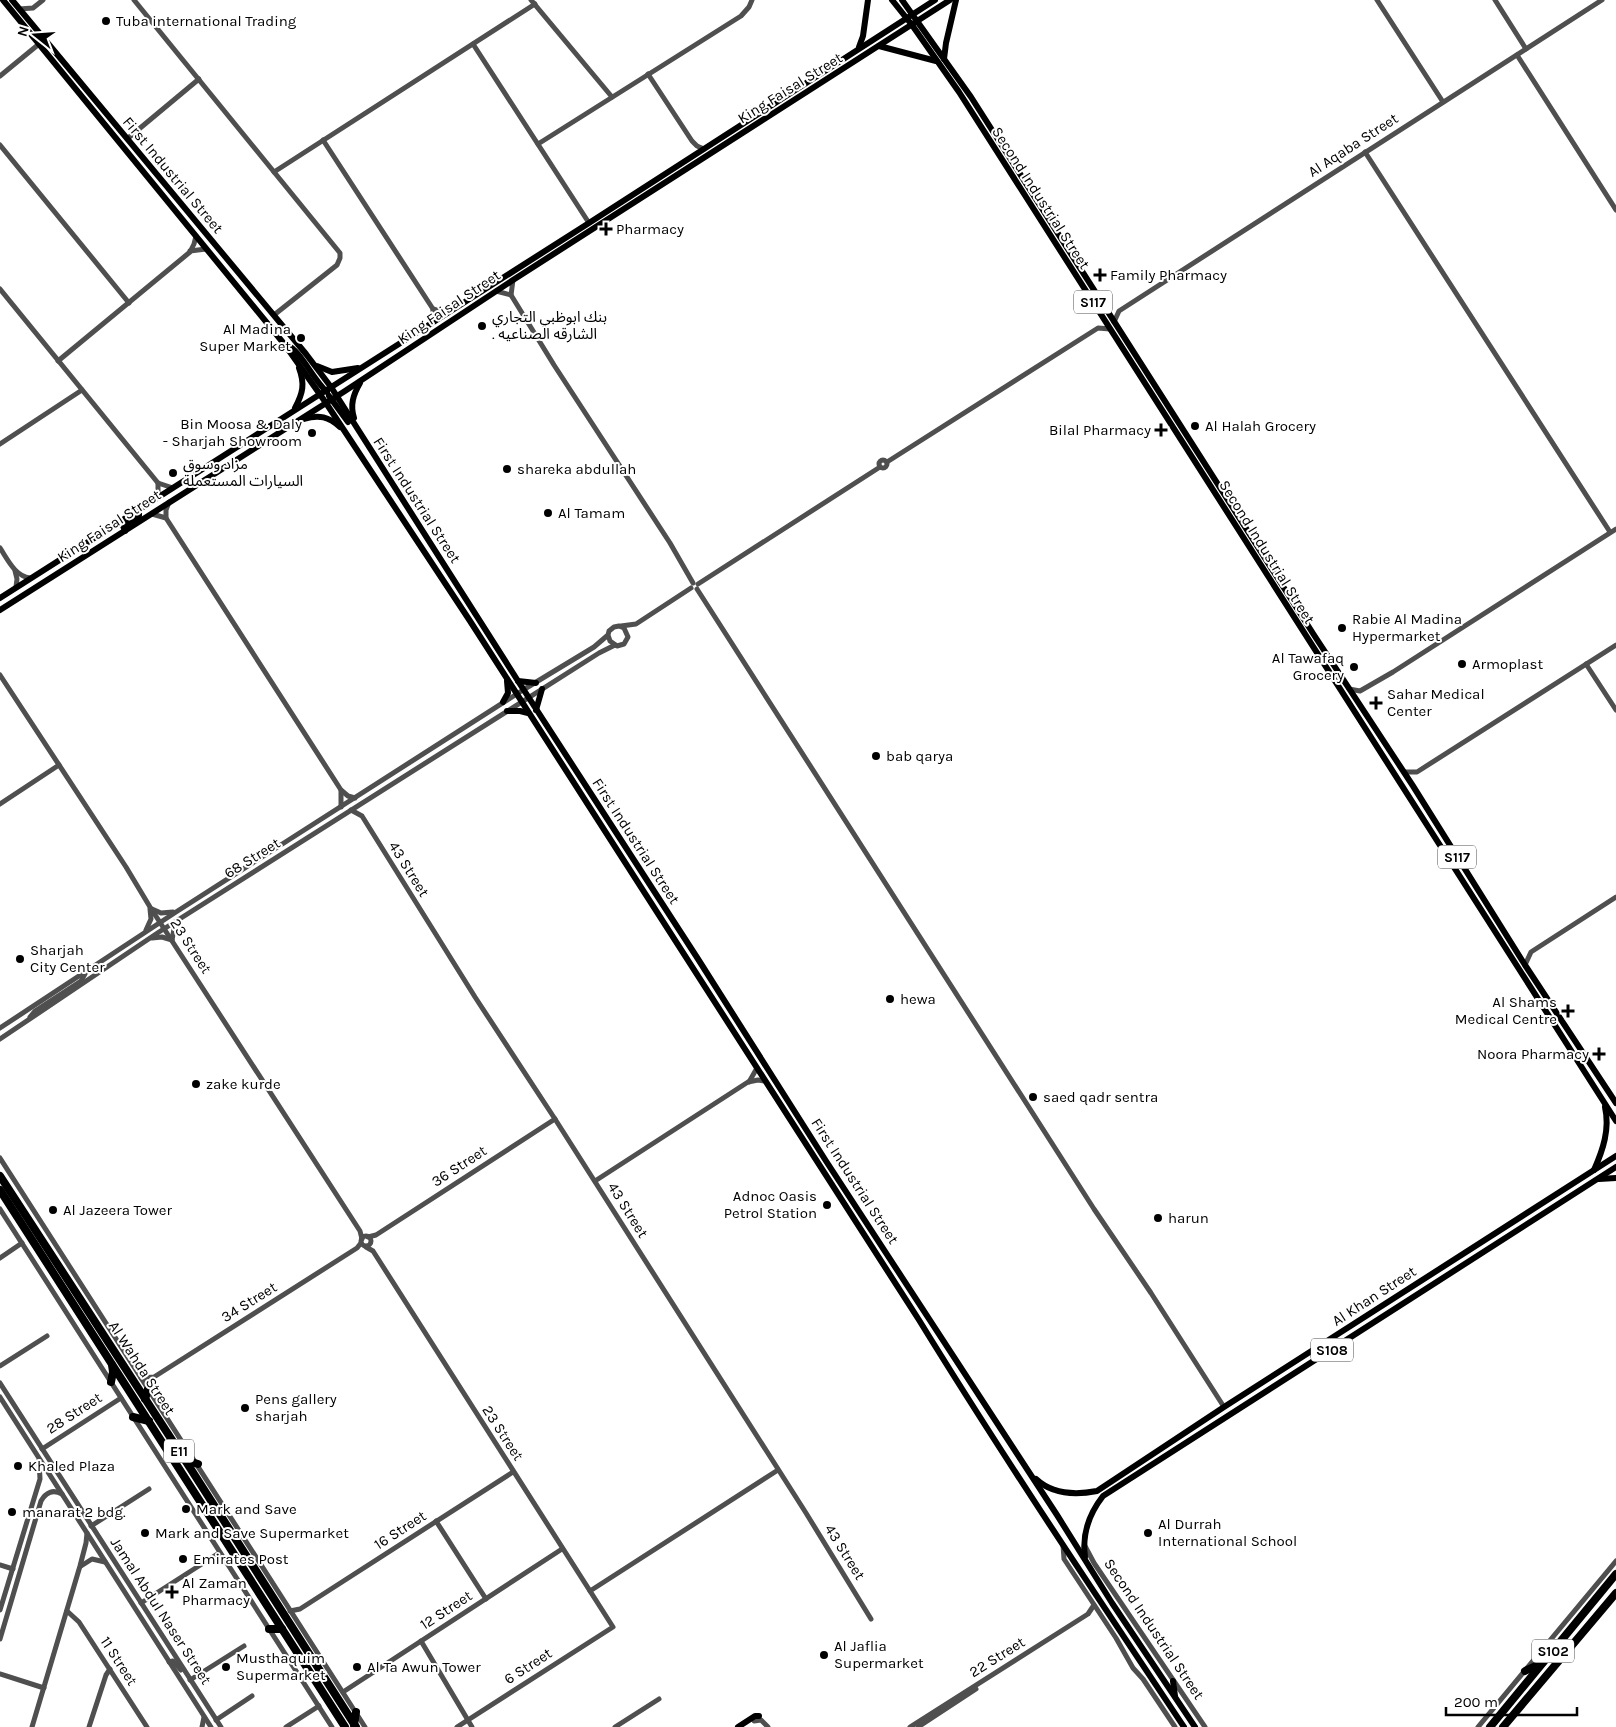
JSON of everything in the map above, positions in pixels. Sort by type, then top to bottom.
[{"type":"highway","name":"Al Wahda Street","points":[[0,1176],[355,1726]]},
{"type":"highway","name":"Al Wahda Street","points":[[0,1190],[345,1727]]},
{"type":"highway","points":[[94,1319],[96,1307]]},
{"type":"highway","points":[[111,1382],[112,1363]]},
{"type":"highway","points":[[145,1399],[148,1388]]},
{"type":"highway","points":[[133,1417],[149,1421]]},
{"type":"highway","points":[[185,1460],[198,1464]]},
{"type":"highway","name":"S102","points":[[1490,1727],[1616,1574]]},
{"type":"highway","name":"S102","points":[[1503,1727],[1616,1593]]},
{"type":"highway","points":[[294,1630],[296,1618]]},
{"type":"highway","points":[[269,1629],[282,1629]]},
{"type":"highway","points":[[1525,1671],[1544,1662]]},
{"type":"highway","points":[[355,1726],[356,1712]]},
{"type":"main road","name":"First Industrial Street","points":[[3,0],[286,345],[297,362],[326,390]]},
{"type":"main road","name":"First Industrial Street","points":[[12,0],[314,364],[349,435],[528,714],[569,774],[1096,1597],[1184,1727]]},
{"type":"main road","points":[[858,49],[863,36],[868,0]]},
{"type":"main road","name":"Second Industrial Street","points":[[892,0],[918,21],[990,127],[1357,702],[1413,786],[1525,965],[1616,1102]]},
{"type":"main road","name":"Second Industrial Street","points":[[902,0],[910,16],[912,26],[959,92],[1616,1121]]},
{"type":"main road","name":"King Faisal Street","points":[[0,598],[935,0]]},
{"type":"main road","name":"King Faisal Street","points":[[0,610],[362,380],[513,280],[950,0]]},
{"type":"main road","points":[[944,59],[956,0]]},
{"type":"main road","points":[[879,46],[936,61]]},
{"type":"main road","points":[[286,345],[294,350],[352,427],[358,431]]},
{"type":"main road","points":[[293,410],[303,389],[303,379],[297,362]]},
{"type":"main road","points":[[314,364],[332,372],[362,368]]},
{"type":"main road","points":[[358,431],[353,417],[352,404],[354,393],[362,380]]},
{"type":"main road","points":[[294,423],[311,417],[325,417],[335,422],[349,435]]},
{"type":"main road","name":"First Industrial Street","points":[[358,431],[826,1162],[1195,1727]]},
{"type":"main road","points":[[125,531],[123,527],[139,515],[136,512]]},
{"type":"main road","points":[[504,702],[508,693],[507,680]]},
{"type":"main road","points":[[518,681],[536,683]]},
{"type":"main road","points":[[536,710],[542,689]]},
{"type":"main road","points":[[507,711],[520,711],[528,714]]},
{"type":"main road","points":[[1593,1170],[1601,1152],[1607,1127],[1604,1101]]},
{"type":"main road","name":"Al Khan Street","points":[[1031,1475],[1043,1485],[1061,1491],[1076,1494],[1096,1491],[1616,1156]]},
{"type":"main road","name":"Al Khan Street","points":[[1084,1544],[1090,1517],[1103,1496],[1616,1167]]},
{"type":"main road","points":[[1596,1180],[1616,1178]]},
{"type":"main road","points":[[1084,1544],[1086,1561]]},
{"type":"main road","points":[[1094,1605],[1096,1597]]},
{"type":"main road","points":[[1139,1641],[1150,1646]]},
{"type":"main road","points":[[1173,1681],[1175,1697]]},
{"type":"main road","points":[[738,1727],[755,1716],[757,1718]]},
{"type":"main road","points":[[744,1727],[757,1718]]},
{"type":"street","points":[[20,10],[33,8],[43,0]]},
{"type":"street","points":[[134,0],[338,249],[340,258],[336,265],[274,315]]},
{"type":"street","points":[[538,144],[741,16],[749,8],[752,0]]},
{"type":"street","points":[[1377,0],[1443,102]]},
{"type":"street","points":[[1495,0],[1526,49]]},
{"type":"street","name":"Al Aqaba Street","points":[[1119,311],[1602,0]]},
{"type":"street","points":[[274,172],[473,44],[533,2],[612,97]]},
{"type":"street","points":[[29,22],[33,8]]},
{"type":"street","points":[[0,76],[39,44]]},
{"type":"street","points":[[473,44],[589,223]]},
{"type":"street","points":[[1517,54],[1616,210]]},
{"type":"street","points":[[648,74],[692,141],[704,149]]},
{"type":"street","points":[[127,139],[199,79]]},
{"type":"street","points":[[323,140],[433,309],[433,322]]},
{"type":"street","points":[[692,141],[692,157]]},
{"type":"street","points":[[0,145],[129,303]]},
{"type":"street","points":[[1365,152],[1610,532]]},
{"type":"street","points":[[190,252],[196,236]]},
{"type":"street","points":[[58,360],[190,252],[196,249],[206,249]]},
{"type":"street","points":[[513,280],[511,295],[554,365],[660,527],[695,586],[1094,1209],[1151,1293],[1224,1407]]},
{"type":"street","points":[[0,289],[158,482],[174,488]]},
{"type":"street","points":[[496,291],[511,295]]},
{"type":"street","points":[[433,309],[447,313]]},
{"type":"street","points":[[1106,309],[1119,311],[1114,323]]},
{"type":"street","points":[[1098,328],[1102,317]]},
{"type":"street","points":[[636,624],[624,644],[615,646],[610,642],[608,635],[614,627],[636,624],[880,467],[881,461],[887,462],[1098,328],[1110,329]]},
{"type":"street","points":[[0,444],[82,390]]},
{"type":"street","points":[[158,482],[158,498]]},
{"type":"street","points":[[169,502],[166,518],[340,790],[355,798]]},
{"type":"street","points":[[152,514],[166,518]]},
{"type":"street","points":[[1349,689],[1356,691],[1363,689],[1616,529]]},
{"type":"street","points":[[0,548],[20,575],[30,578]]},
{"type":"street","points":[[15,570],[16,587]]},
{"type":"street","points":[[621,626],[626,631],[628,637]]},
{"type":"street","name":"68 Street","points":[[0,1028],[160,922],[516,694],[594,647],[608,635]]},
{"type":"street","points":[[1413,786],[1413,778],[1417,772],[1616,645]]},
{"type":"street","name":"68 Street","points":[[0,1039],[164,929],[361,803],[599,653],[615,646]]},
{"type":"street","points":[[1586,664],[1616,710]]},
{"type":"street","name":"23 Street","points":[[0,675],[126,867],[613,1627]]},
{"type":"street","points":[[1357,702],[1363,689]]},
{"type":"street","points":[[51,772],[56,759]]},
{"type":"street","points":[[0,804],[51,772],[62,769]]},
{"type":"street","points":[[1404,772],[1417,772]]},
{"type":"street","points":[[340,790],[341,807]]},
{"type":"street","name":"43 Street","points":[[361,803],[362,816],[470,989],[595,1181],[872,1619]]},
{"type":"street","name":"43 Street","points":[[351,810],[362,816]]},
{"type":"street","points":[[1517,952],[1531,952],[1616,898]]},
{"type":"street","points":[[145,932],[151,919],[150,907],[164,913],[176,912]]},
{"type":"street","points":[[149,939],[162,937],[172,940],[174,929],[180,919]]},
{"type":"street","points":[[1525,965],[1531,952]]},
{"type":"street","points":[[29,1019],[35,1011],[80,981],[86,972]]},
{"type":"street","points":[[748,1082],[757,1068]]},
{"type":"street","points":[[595,1181],[748,1082],[765,1081]]},
{"type":"street","name":"36 Street","points":[[366,1242],[555,1119]]},
{"type":"street","points":[[0,1158],[365,1727]]},
{"type":"street","points":[[0,1209],[332,1727]]},
{"type":"street","name":"34 Street","points":[[141,1378],[154,1377],[366,1242]]},
{"type":"street","points":[[0,1258],[22,1243]]},
{"type":"street","points":[[0,1366],[48,1336]]},
{"type":"street","name":"34 Street","points":[[148,1388],[154,1377]]},
{"type":"street","name":"Jamal Abdul Naser Street","points":[[0,1383],[221,1727]]},
{"type":"street","name":"28 Street","points":[[42,1449],[121,1398]]},
{"type":"street","name":"Jamal Abdul Naser Street","points":[[1,1401],[141,1615],[211,1727]]},
{"type":"street","points":[[0,1610],[40,1479],[38,1457]]},
{"type":"street","points":[[590,1592],[778,1470]]},
{"type":"street","name":"16 Street","points":[[290,1611],[300,1609],[513,1472]]},
{"type":"street","points":[[91,1526],[148,1489]]},
{"type":"street","points":[[0,1639],[43,1498],[52,1491],[62,1494]]},
{"type":"street","points":[[436,1521],[486,1598]]},
{"type":"street","points":[[23,1533],[28,1537],[22,1555],[23,1562]]},
{"type":"street","points":[[32,1727],[80,1566],[87,1533]]},
{"type":"street","name":"Second Industrial Street","points":[[1084,1544],[1094,1563],[1205,1727]]},
{"type":"street","points":[[1063,1545],[1064,1559],[1133,1668],[1143,1679],[1175,1727]]},
{"type":"street","name":"12 Street","points":[[343,1692],[562,1549]]},
{"type":"street","points":[[140,1603],[219,1553]]},
{"type":"street","points":[[80,1566],[92,1560],[106,1563]]},
{"type":"street","points":[[1478,1727],[1616,1561]]},
{"type":"street","points":[[0,1566],[13,1569]]},
{"type":"street","name":"22 Street","points":[[910,1727],[1088,1614],[1094,1605]]},
{"type":"street","points":[[296,1618],[300,1609]]},
{"type":"street","name":"11 Street","points":[[67,1611],[79,1622],[147,1727]]},
{"type":"street","name":"22 Street","points":[[918,1727],[1087,1617],[1100,1614]]},
{"type":"street","points":[[141,1615],[155,1634],[159,1630]]},
{"type":"street","name":"6 Street","points":[[457,1727],[613,1627]]},
{"type":"street","points":[[421,1641],[472,1727]]},
{"type":"street","points":[[190,1680],[244,1646]]},
{"type":"street","points":[[169,1662],[173,1661],[180,1670],[185,1672]]},
{"type":"street","points":[[89,1727],[110,1669]]},
{"type":"street","points":[[1,1675],[44,1688]]},
{"type":"street","points":[[216,1720],[252,1696]]},
{"type":"street","points":[[615,1727],[659,1699]]},
{"type":"street","points":[[286,1727],[319,1706]]},
{"type":"street","points":[[202,1727],[204,1716]]},
{"type":"street","points":[[757,1718],[769,1727]]},
{"type":"place","name":"Tuba international Trading","points":[[106,21]]},
{"type":"place","name":"Pharmacy","points":[[606,229]]},
{"type":"place","name":"Family Pharmacy","points":[[1100,275]]},
{"type":"place","name":"بنك ابوظبي التجاري . الشارقه الصناعيه","points":[[482,326]]},
{"type":"place","name":"Al Madina Super Market","points":[[301,338]]},
{"type":"place","name":"Al Halah Grocery","points":[[1195,426]]},
{"type":"place","name":"Bilal Pharmacy","points":[[1161,430]]},
{"type":"place","name":"Bin Moosa & Daly - Sharjah Showroom","points":[[312,433]]},
{"type":"place","name":"shareka abdullah","points":[[507,469]]},
{"type":"place","name":"مزاد وسوق السيارات المستعملة","points":[[173,473]]},
{"type":"place","name":"Al Tamam","points":[[548,513]]},
{"type":"place","name":"Rabie Al Madina Hypermarket","points":[[1342,628]]},
{"type":"place","name":"Armoplast","points":[[1462,664]]},
{"type":"place","name":"Al Tawafaq Grocery","points":[[1354,667]]},
{"type":"place","name":"Sahar Medical Center","points":[[1376,703]]},
{"type":"place","name":"bab qarya","points":[[876,756]]},
{"type":"place","name":"Sharjah City Center","points":[[20,959]]},
{"type":"place","name":"hewa","points":[[890,999]]},
{"type":"place","name":"Al Shams Medical Centre","points":[[1568,1011]]},
{"type":"place","name":"Noora Pharmacy","points":[[1599,1054]]},
{"type":"place","name":"zake kurde","points":[[196,1084]]},
{"type":"place","name":"saed qadr sentra","points":[[1033,1097]]},
{"type":"place","name":"Adnoc Oasis Petrol Station","points":[[827,1205]]},
{"type":"place","name":"Al Jazeera Tower","points":[[53,1210]]},
{"type":"place","name":"harun","points":[[1158,1218]]},
{"type":"place","name":"Pens gallery sharjah","points":[[245,1408]]},
{"type":"place","name":"Khaled Plaza","points":[[18,1466]]},
{"type":"place","name":"Mark and Save","points":[[186,1509]]},
{"type":"place","name":"manarat 2 bdg.","points":[[12,1512]]},
{"type":"place","name":"Mark and Save Supermarket","points":[[145,1533]]},
{"type":"place","name":"Al Durrah International School","points":[[1148,1533]]},
{"type":"place","name":"Emirates Post","points":[[183,1559]]},
{"type":"place","name":"Al Zaman Pharmacy","points":[[172,1592]]},
{"type":"place","name":"Al Jaflia Supermarket","points":[[824,1655]]},
{"type":"place","name":"Musthaquim Supermarket","points":[[226,1667]]},
{"type":"place","name":"Al Ta Awun Tower","points":[[357,1667]]}]
